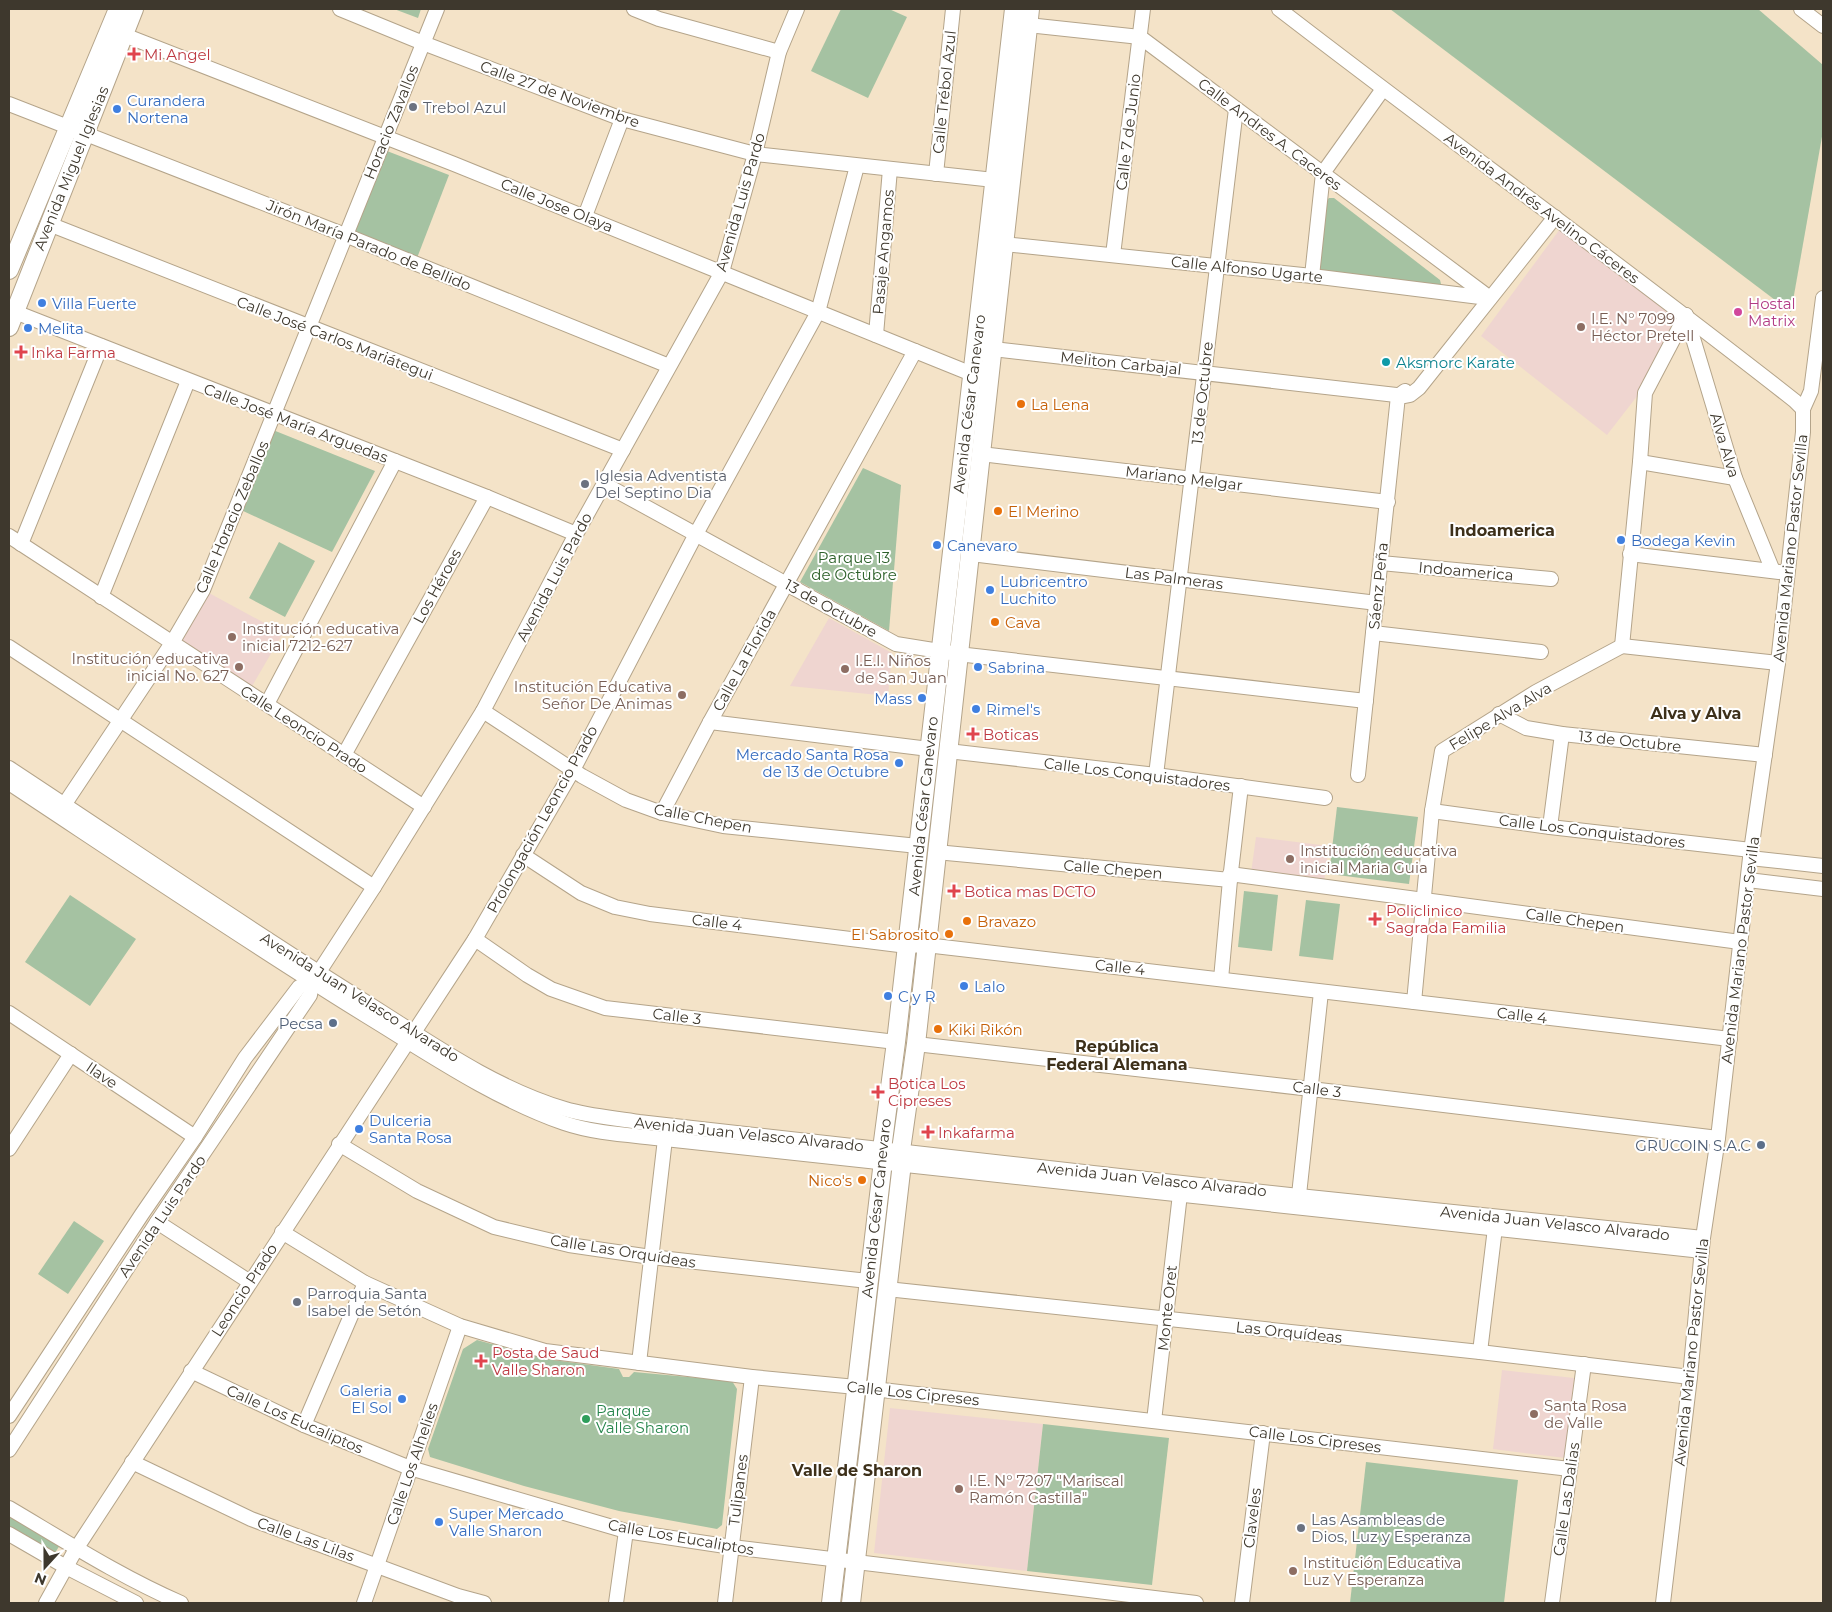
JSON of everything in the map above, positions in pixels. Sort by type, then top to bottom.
[{"type":"main road","name":"Avenida Miguel Iglesias","points":[[9,270],[118,9]]},
{"type":"main road","name":"Avenida Miguel Iglesias","points":[[12,319],[134,9]]},
{"type":"main road","name":"Avenida César Canevaro","points":[[852,1603],[901,1157],[916,1044],[958,654],[971,554],[981,454],[981,375],[994,180],[1014,9]]},
{"type":"main road","name":"Avenida César Canevaro","points":[[831,1603],[940,651],[981,375],[993,349],[1029,17]]},
{"type":"street","name":"Calle 27 de Noviembre","points":[[340,9],[372,15],[423,43],[622,119],[755,154],[994,180]]},
{"type":"street","name":"Horacio Zavallos","points":[[345,235],[436,9]]},
{"type":"street","points":[[634,9],[659,18],[779,52]]},
{"type":"street","name":"Avenida Luis Pardo","points":[[9,1450],[157,1222],[310,995],[315,977],[374,887],[483,711],[576,534],[722,272],[755,154],[779,52],[797,9]]},
{"type":"street","name":"Calle Trébol Azul","points":[[936,174],[953,9]]},
{"type":"street","name":"Calle 7 de Junio","points":[[1113,254],[1143,9]]},
{"type":"street","name":"Avenida Andrés Avelino Cáceres","points":[[1279,9],[1382,89],[1686,315],[1803,409]]},
{"type":"street","points":[[1801,9],[1823,26]]},
{"type":"street","points":[[1029,17],[1140,37]]},
{"type":"street","name":"Calle Jose Olaya","points":[[124,36],[384,136],[914,351],[981,375]]},
{"type":"street","name":"Calle Andres A. Caceres","points":[[1140,37],[1490,298]]},
{"type":"street","points":[[1312,276],[1323,173],[1382,89]]},
{"type":"street","name":"Jirón María Parado de Bellido","points":[[9,104],[345,235],[669,366]]},
{"type":"street","name":"13 de Octubre","points":[[1156,775],[1236,109]]},
{"type":"street","points":[[585,216],[622,119]]},
{"type":"street","name":"Prolongación Leoncio Prado","points":[[411,1037],[474,938],[573,770],[696,534],[818,312],[857,166]]},
{"type":"street","name":"Pasaje Angamos","points":[[876,335],[890,169]]},
{"type":"street","points":[[1398,396],[1441,359],[1555,217]]},
{"type":"street","name":"Calle José Carlos Mariátegui","points":[[49,224],[308,328],[623,450]]},
{"type":"street","name":"Calle Horacio Zeballos","points":[[64,804],[172,643],[203,590],[345,235]]},
{"type":"street","name":"Calle Alfonso Ugarte","points":[[1004,244],[1312,276],[1490,298]]},
{"type":"street","name":"Avenida Mariano Pastor Sevilla","points":[[1663,1603],[1690,1377],[1703,1244],[1718,1138],[1751,854],[1778,663],[1803,432],[1803,409],[1811,391],[1823,298]]},
{"type":"street","points":[[1686,315],[1645,393],[1622,646],[1778,663]]},
{"type":"street","name":"Alva Alva","points":[[1686,315],[1735,478],[1773,571]]},
{"type":"street","name":"Calle José María Arguedas","points":[[12,319],[101,346],[487,497],[576,534]]},
{"type":"street","points":[[21,544],[101,346]]},
{"type":"street","name":"Meliton Carbajal","points":[[993,349],[1398,396]]},
{"type":"street","name":"Calle La Florida","points":[[662,813],[914,351]]},
{"type":"street","points":[[101,597],[188,380]]},
{"type":"street","name":"Sáenz Peña","points":[[1358,775],[1398,396]]},
{"type":"street","name":"Mariano Melgar","points":[[981,454],[1388,502]]},
{"type":"street","points":[[267,704],[394,461]]},
{"type":"street","points":[[1640,462],[1735,478]]},
{"type":"street","name":"13 de Octubre","points":[[604,484],[896,644],[958,654],[1366,701]]},
{"type":"street","name":"Los Héroes","points":[[344,754],[487,497]]},
{"type":"street","name":"Calle Leoncio Prado","points":[[9,536],[424,807]]},
{"type":"street","name":"Las Palmeras","points":[[971,554],[1377,603]]},
{"type":"street","points":[[1630,554],[1788,573]]},
{"type":"street","name":"Indoamerica","points":[[1381,562],[1551,579]]},
{"type":"street","points":[[1373,633],[1541,652]]},
{"type":"street","name":"Felipe Alva Alva","points":[[1414,1002],[1432,811],[1442,751],[1536,692],[1622,646]]},
{"type":"street","points":[[9,647],[374,887]]},
{"type":"street","name":"Calle Chepen","points":[[483,711],[573,770],[626,800],[662,813],[723,826],[918,846]]},
{"type":"street","name":"13 de Octubre","points":[[1499,714],[1526,728],[1562,734],[1765,755]]},
{"type":"street","points":[[710,722],[929,749]]},
{"type":"street","points":[[1550,827],[1562,734]]},
{"type":"street","name":"Calle Los Conquistadores","points":[[948,751],[1156,775],[1326,798]]},
{"type":"street","name":"Avenida Juan Velasco Alvarado","points":[[9,768],[315,977]]},
{"type":"street","name":"Avenida Juan Velasco Alvarado","points":[[9,783],[411,1037],[500,1096],[566,1124],[588,1129],[665,1139],[882,1155]]},
{"type":"street","points":[[1221,978],[1230,877],[1241,786]]},
{"type":"street","name":"Calle Los Conquistadores","points":[[1432,811],[1751,854],[1823,866]]},
{"type":"street","name":"Calle Chepen","points":[[936,852],[1230,877],[1424,899],[1740,942]]},
{"type":"street","name":"Calle 4","points":[[523,855],[581,894],[615,907],[650,914],[907,946],[926,945],[1221,978],[1321,992],[1730,1039]]},
{"type":"street","points":[[1748,880],[1823,889]]},
{"type":"street","name":"Calle 3","points":[[474,938],[527,975],[551,988],[605,1008],[896,1042]]},
{"type":"street","name":"Avenida Luis Pardo","points":[[9,1416],[246,1058],[299,987],[315,977]]},
{"type":"street","points":[[1298,1202],[1321,992]]},
{"type":"street","name":"Ilave","points":[[9,1013],[195,1137]]},
{"type":"street","name":"Avenida Juan Velasco Alvarado","points":[[411,1037],[516,1090],[565,1109],[639,1122],[882,1155],[1298,1202],[1703,1244]]},
{"type":"street","name":"Leoncio Prado","points":[[46,1603],[76,1548],[339,1144],[411,1037]]},
{"type":"street","name":"Calle 3","points":[[916,1044],[1718,1138]]},
{"type":"street","points":[[9,1149],[71,1054]]},
{"type":"street","points":[[639,1363],[665,1139]]},
{"type":"street","name":"Calle Las Orquídeas","points":[[339,1144],[417,1192],[494,1226],[568,1245],[651,1258],[868,1280]]},
{"type":"street","name":"Avenida Juan Velasco Alvarado","points":[[901,1157],[1180,1194],[1298,1202],[1495,1228],[1703,1244]]},
{"type":"street","name":"Monte Oret","points":[[1154,1421],[1180,1194]]},
{"type":"street","points":[[157,1222],[250,1282]]},
{"type":"street","points":[[1480,1352],[1495,1228]]},
{"type":"street","name":"Calle Los Cipreses","points":[[282,1232],[365,1283],[460,1326],[545,1351],[752,1377],[856,1386],[1570,1469]]},
{"type":"street","points":[[304,1425],[365,1283]]},
{"type":"street","name":"Las Orquídeas","points":[[887,1288],[1480,1352],[1690,1377]]},
{"type":"street","name":"Calle Los Alhelies","points":[[364,1603],[460,1326]]},
{"type":"street","name":"Calle Las Dalias","points":[[1552,1603],[1584,1364]]},
{"type":"street","name":"Calle Los Eucaliptos","points":[[191,1371],[304,1425],[410,1468],[626,1531],[732,1547],[1131,1600],[1196,1603]]},
{"type":"street","name":"Tulipanes","points":[[725,1603],[752,1377]]},
{"type":"street","name":"Claveles","points":[[1242,1603],[1263,1433]]},
{"type":"street","name":"Calle Las Lilas","points":[[132,1462],[251,1519],[458,1596],[484,1603]]},
{"type":"street","points":[[9,1508],[76,1548],[164,1596],[181,1603]]},
{"type":"street","points":[[616,1603],[626,1531]]},
{"type":"street","points":[[9,1534],[136,1603]]},
{"type":"shaded area","name":"I.E. N° 7099 Héctor Pretell","points":[[1560,229],[1679,317],[1638,395],[1607,435],[1481,336]]},
{"type":"shaded area","name":"Institución educativa inicial 7212-627","points":[[209,593],[283,633],[251,688],[182,640]]},
{"type":"shaded area","name":"I.E.I. Niños de San Juan","points":[[829,618],[892,653],[888,696],[790,686]]},
{"type":"shaded area","name":"Institución educativa inicial Maria Guia","points":[[1256,837],[1329,846],[1324,882],[1251,873]]},
{"type":"shaded area","name":"Santa Rosa de Valle","points":[[1502,1370],[1574,1378],[1565,1458],[1493,1449]]},
{"type":"shaded area","name":"I.E. N° 7207 \"Mariscal Ramón Castilla\"","points":[[890,1408],[1043,1424],[1027,1571],[874,1553]]},
{"type":"green space","points":[[394,9],[421,9],[418,18]]},
{"type":"green space","points":[[841,9],[889,9],[907,17],[868,98],[811,71]]},
{"type":"green space","points":[[1390,9],[1758,9],[1823,65],[1823,131],[1791,312]]},
{"type":"green space","points":[[387,151],[449,175],[417,258],[354,234]]},
{"type":"green space","points":[[1334,198],[1440,280],[1441,284],[1439,286],[1319,270],[1327,200]]},
{"type":"green space","points":[[273,430],[375,471],[332,552],[241,510]]},
{"type":"green space","name":"Parque 13 de Octubre","points":[[863,468],[901,485],[889,631],[800,582]]},
{"type":"green space","points":[[279,542],[315,561],[285,617],[249,598]]},
{"type":"green space","points":[[1337,807],[1418,817],[1409,884],[1329,874]]},
{"type":"green space","points":[[1244,891],[1278,895],[1272,951],[1238,947]]},
{"type":"green space","points":[[70,895],[136,939],[90,1006],[25,962]]},
{"type":"green space","points":[[1306,900],[1340,904],[1333,960],[1299,956]]},
{"type":"green space","points":[[74,1221],[104,1241],[68,1294],[38,1274]]},
{"type":"green space","name":"Parque Valle Sharon","points":[[477,1340],[546,1359],[619,1369],[623,1377],[629,1377],[634,1372],[732,1381],[737,1389],[722,1525],[717,1529],[619,1511],[524,1486],[430,1457],[428,1449],[463,1349]]},
{"type":"green space","points":[[1043,1424],[1169,1438],[1152,1585],[1027,1571]]},
{"type":"green space","points":[[1366,1462],[1518,1480],[1504,1603],[1350,1603]]},
{"type":"green space","points":[[9,1515],[60,1545],[53,1556],[9,1529]]},
{"type":"place","name":"Mi Angel","points":[[134,54]]},
{"type":"place","name":"Trebol Azul","points":[[413,107]]},
{"type":"place","name":"Curandera Nortena","points":[[117,109]]},
{"type":"place","name":"Villa Fuerte","points":[[42,303]]},
{"type":"place","name":"Hostal Matrix","points":[[1738,312]]},
{"type":"place","name":"I.E. N° 7099 Héctor Pretell","points":[[1581,327]]},
{"type":"place","name":"Melita","points":[[28,328]]},
{"type":"place","name":"Inka Farma","points":[[21,352]]},
{"type":"place","name":"Aksmorc Karate","points":[[1386,362]]},
{"type":"place","name":"La Lena","points":[[1021,404]]},
{"type":"place","name":"Iglesia Adventista Del Septino Dia","points":[[585,484]]},
{"type":"place","name":"El Merino","points":[[998,511]]},
{"type":"place","name":"Bodega Kevin","points":[[1621,540]]},
{"type":"place","name":"Canevaro","points":[[937,545]]},
{"type":"place","name":"Lubricentro Luchito","points":[[990,590]]},
{"type":"place","name":"Cava","points":[[995,622]]},
{"type":"place","name":"Institución educativa inicial 7212-627","points":[[232,637]]},
{"type":"place","name":"Institución educativa inicial No. 627","points":[[239,667]]},
{"type":"place","name":"Sabrina","points":[[978,667]]},
{"type":"place","name":"I.E.I. Niños de San Juan","points":[[845,669]]},
{"type":"place","name":"Institución Educativa Señor De Animas","points":[[682,695]]},
{"type":"place","name":"Mass","points":[[922,698]]},
{"type":"place","name":"Rimel's","points":[[976,709]]},
{"type":"place","name":"Boticas","points":[[973,734]]},
{"type":"place","name":"Mercado Santa Rosa de 13 de Octubre","points":[[899,763]]},
{"type":"place","name":"Institución educativa inicial Maria Guia","points":[[1290,859]]},
{"type":"place","name":"Botica mas DCTO","points":[[954,891]]},
{"type":"place","name":"Policlinico Sagrada Familia","points":[[1375,919]]},
{"type":"place","name":"Bravazo","points":[[967,921]]},
{"type":"place","name":"El Sabrosito","points":[[949,934]]},
{"type":"place","name":"Lalo","points":[[964,986]]},
{"type":"place","name":"C y R","points":[[888,996]]},
{"type":"place","name":"Pecsa","points":[[333,1023]]},
{"type":"place","name":"Kiki Rikón","points":[[938,1029]]},
{"type":"place","name":"Botica Los Cipreses","points":[[878,1092]]},
{"type":"place","name":"Dulceria Santa Rosa","points":[[359,1129]]},
{"type":"place","name":"Inkafarma","points":[[928,1132]]},
{"type":"place","name":"GRUCOIN S.A.C","points":[[1761,1145]]},
{"type":"place","name":"Nico's","points":[[862,1180]]},
{"type":"place","name":"Parroquia Santa Isabel de Setón","points":[[297,1302]]},
{"type":"place","name":"Posta de Saud Valle Sharon","points":[[481,1361]]},
{"type":"place","name":"Galeria El Sol","points":[[402,1399]]},
{"type":"place","name":"Santa Rosa de Valle","points":[[1534,1414]]},
{"type":"place","name":"Parque Valle Sharon","points":[[586,1419]]},
{"type":"place","name":"I.E. N° 7207 \"Mariscal Ramón Castilla\"","points":[[959,1489]]},
{"type":"place","name":"Super Mercado Valle Sharon","points":[[439,1522]]},
{"type":"place","name":"Las Asambleas de Dios, Luz y Esperanza","points":[[1301,1528]]},
{"type":"place","name":"Institución Educativa Luz Y Esperanza","points":[[1293,1571]]},
{"type":"district","name":"Indoamerica","points":[[1502,530]]},
{"type":"district","name":"Alva y Alva","points":[[1696,713]]},
{"type":"district","name":"República Federal Alemana","points":[[1117,1055]]},
{"type":"district","name":"Valle de Sharon","points":[[857,1470]]}]
